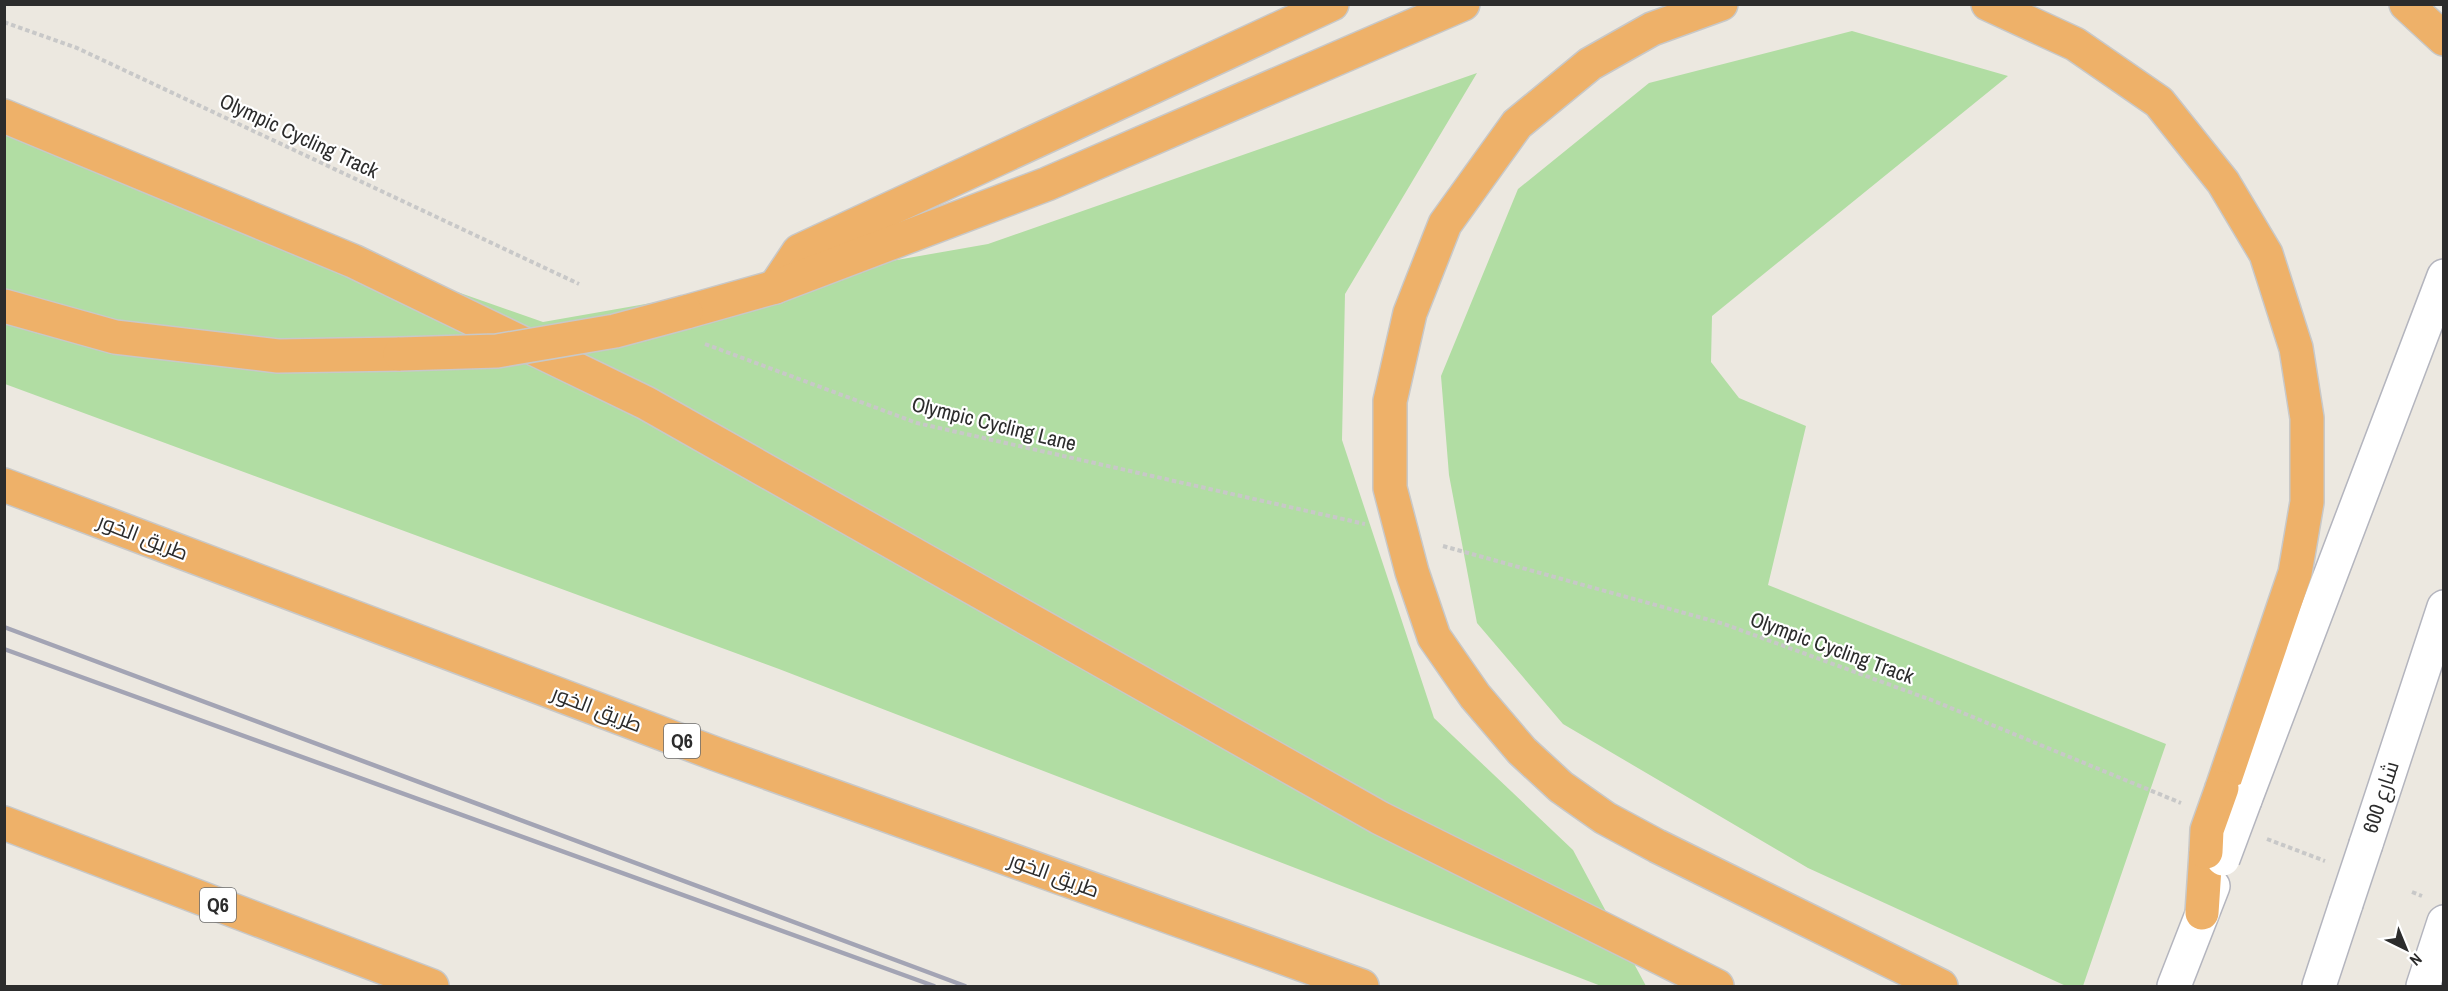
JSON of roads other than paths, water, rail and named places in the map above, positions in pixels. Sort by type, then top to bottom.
[{"type":"highway","points":[[775,287],[799,251],[1332,4]]},
{"type":"highway","points":[[4,306],[115,337],[278,356],[498,351],[615,332],[775,287],[1047,184],[1463,4]]},
{"type":"highway","points":[[1721,4],[1652,29],[1590,64],[1518,124],[1445,224],[1410,313],[1390,401],[1390,488],[1412,572],[1434,637],[1475,696],[1522,751],[1561,787],[1605,818],[1657,846],[1941,987]]},
{"type":"highway","points":[[1988,4],[2075,44],[2159,102],[2223,182],[2265,254],[2296,348],[2307,418],[2307,502],[2295,573],[2234,794],[2207,830],[2214,856],[2202,913]]},
{"type":"highway","points":[[2406,4],[2444,39]]},
{"type":"highway","points":[[4,116],[353,261],[645,403],[1380,818],[1717,987]]},
{"type":"highway","name":"طريق الخور","points":[[4,485],[716,753],[1362,987]]},
{"type":"highway","name":"Q6","points":[[4,823],[432,987]]},
{"type":"main road","points":[[2234,794],[2444,276]]},
{"type":"main road","name":"شارع 600","points":[[2319,987],[2444,607]]},
{"type":"main road","points":[[2174,987],[2202,913]]},
{"type":"main road","points":[[2423,987],[2440,932]]},
{"type":"railway","points":[[4,627],[965,986]]},
{"type":"railway","points":[[4,649],[934,986]]}]
